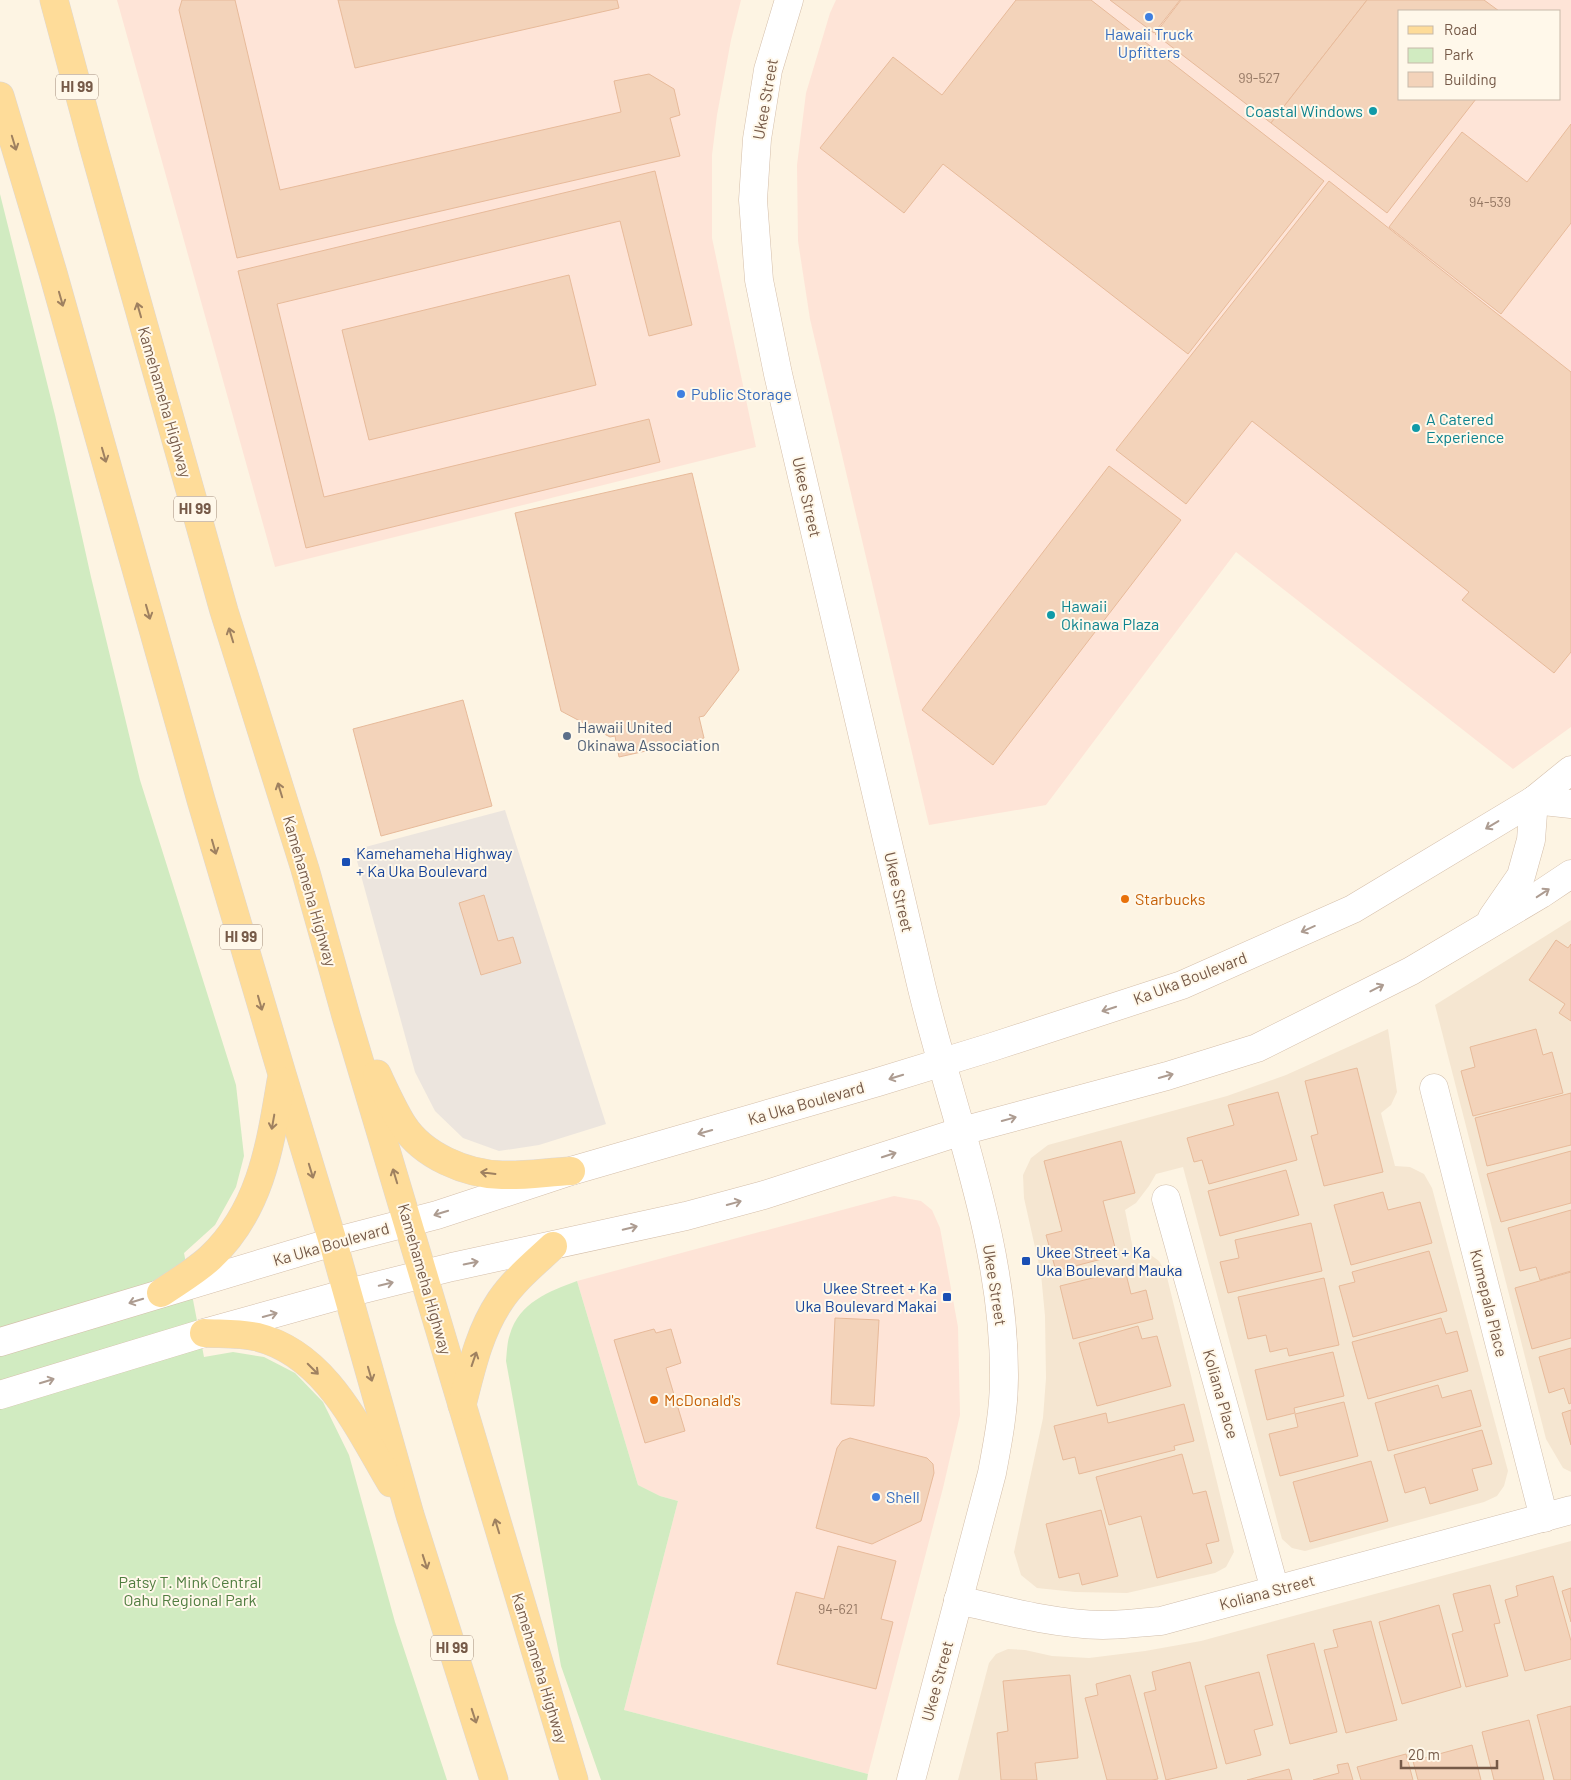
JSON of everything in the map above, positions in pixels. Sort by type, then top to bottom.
[{"type":"main road","name":"Kamehameha Highway","points":[[54,0],[224,611],[305,870],[346,1016],[574,1780]]},
{"type":"main road","name":"HI 99","points":[[0,96],[53,273],[200,800],[348,1293],[410,1515],[494,1780]]},
{"type":"main road","points":[[346,1016],[404,1126],[422,1146],[457,1166],[478,1172],[502,1175],[571,1171]]},
{"type":"main road","points":[[161,1293],[210,1258],[228,1239],[248,1207],[265,1166],[282,1074]]},
{"type":"main road","points":[[462,1407],[478,1348],[488,1323],[500,1301],[516,1280],[553,1246]]},
{"type":"main road","points":[[204,1333],[243,1334],[258,1337],[294,1353],[310,1365],[338,1395],[410,1515]]},
{"type":"street","points":[[62,29],[68,0]]},
{"type":"street","name":"Ukee Street","points":[[789,0],[768,70],[757,139],[753,200],[759,280],[778,374],[926,1006],[974,1178],[996,1274],[1003,1330],[1004,1379],[1002,1422],[992,1473],[911,1780]]},
{"type":"street","name":"Ka Uka Boulevard","points":[[0,1342],[333,1242],[437,1215],[571,1171],[942,1063],[1182,985],[1353,909],[1534,800],[1571,770]]},
{"type":"street","points":[[1486,927],[1522,876],[1531,840],[1534,800],[1571,804]]},
{"type":"street","points":[[0,1395],[204,1333],[348,1293],[424,1274],[686,1216],[764,1195],[962,1131],[1167,1076],[1257,1048],[1411,971],[1571,874]]},
{"type":"street","name":"Kumepala Place","points":[[1434,1088],[1544,1518]]},
{"type":"street","name":"Koliana Place","points":[[1166,1199],[1275,1590]]},
{"type":"street","name":"Koliana Street","points":[[958,1600],[1053,1620],[1103,1625],[1161,1621],[1571,1510]]},
{"type":"shaded area","points":[[117,0],[741,0],[731,40],[717,115],[712,155],[712,238],[756,447],[275,567]]},
{"type":"shaded area","points":[[836,0],[1571,0],[1571,727],[1513,769],[1236,552],[1046,805],[929,825],[810,319],[798,241],[797,165],[806,93],[830,13]]},
{"type":"shaded area","points":[[505,810],[606,1124],[539,1145],[499,1151],[463,1138],[435,1111],[415,1072],[354,850]]},
{"type":"shaded area","points":[[1571,920],[1571,1472],[1563,1468],[1546,1439],[1435,1005]]},
{"type":"shaded area","points":[[1388,1029],[1397,1092],[1391,1105],[1381,1113],[1395,1166],[1410,1167],[1424,1174],[1432,1188],[1508,1471],[1504,1486],[1497,1496],[1484,1502],[1305,1551],[1292,1548],[1282,1539],[1183,1167],[1156,1174],[1136,1203],[1125,1210],[1133,1249],[1144,1250],[1159,1261],[1166,1273],[1234,1552],[1226,1567],[1215,1573],[1127,1593],[1075,1592],[1037,1588],[1021,1575],[1014,1552],[1043,1418],[1046,1378],[1045,1316],[1041,1274],[1024,1198],[1023,1175],[1031,1158],[1048,1145],[1227,1096],[1286,1075]]},
{"type":"shaded area","points":[[894,1196],[921,1201],[932,1210],[940,1228],[958,1327],[960,1415],[943,1488],[868,1774],[624,1710],[678,1501],[660,1496],[638,1485],[577,1281]]},
{"type":"shaded area","points":[[1571,1541],[1571,1780],[958,1780],[989,1663],[996,1654],[1008,1649],[1025,1650],[1052,1656],[1089,1658],[1201,1641]]},
{"type":"green space","name":"Patsy T. Mink Central Oahu Regional Park","points":[[0,194],[55,415],[91,577],[140,780],[236,1085],[244,1156],[236,1187],[215,1225],[184,1253],[204,1357],[233,1352],[264,1357],[295,1373],[323,1402],[349,1455],[395,1622],[447,1780],[0,1780]]},
{"type":"green space","points":[[577,1281],[638,1485],[660,1496],[678,1501],[624,1710],[868,1774],[867,1780],[601,1780],[561,1666],[506,1361],[509,1337],[514,1323],[520,1314],[546,1294]]},
{"type":"building","points":[[182,0],[235,0],[280,190],[621,112],[614,81],[649,74],[674,89],[680,115],[670,118],[680,156],[237,258],[179,10]]},
{"type":"building","points":[[338,0],[617,0],[619,8],[355,68]]},
{"type":"building","points":[[1016,0],[1091,0],[1324,181],[1188,354],[943,164],[904,213],[820,148],[893,57],[942,95]]},
{"type":"building","name":"Hawaii Truck Upfitters","points":[[1110,0],[1180,0],[1154,33]]},
{"type":"building","points":[[1181,0],[1367,0],[1271,123],[1155,34]]},
{"type":"building","name":"Coastal Windows","points":[[1367,0],[1484,0],[1498,10],[1398,10],[1398,100],[1475,100],[1387,213],[1271,123]]},
{"type":"building","points":[[1571,124],[1571,223],[1501,314],[1389,227],[1462,132],[1527,182]]},
{"type":"building","points":[[655,171],[692,325],[649,336],[620,221],[277,304],[324,497],[649,419],[660,462],[306,548],[238,271]]},
{"type":"building","name":"A Catered Experience","points":[[1329,181],[1571,372],[1571,652],[1554,673],[1462,600],[1469,592],[1252,421],[1186,504],[1116,450]]},
{"type":"building","points":[[569,275],[596,385],[369,440],[342,330]]},
{"type":"building","name":"Hawaii Okinawa Plaza","points":[[1109,466],[1181,520],[993,765],[922,710]]},
{"type":"building","points":[[692,473],[739,670],[704,716],[699,717],[704,738],[619,757],[615,736],[610,737],[561,711],[515,513]]},
{"type":"building","points":[[463,700],[492,806],[381,836],[353,729]]},
{"type":"building","points":[[484,895],[498,941],[513,937],[521,963],[481,975],[459,903]]},
{"type":"building","points":[[1556,940],[1568,948],[1571,944],[1571,1021],[1559,1013],[1565,1004],[1529,980]]},
{"type":"building","points":[[1536,1029],[1543,1055],[1552,1052],[1563,1093],[1473,1116],[1461,1071],[1475,1067],[1470,1047]]},
{"type":"building","points":[[1357,1068],[1383,1172],[1324,1186],[1311,1136],[1318,1134],[1305,1081]]},
{"type":"building","points":[[1278,1092],[1297,1160],[1209,1184],[1202,1160],[1194,1162],[1187,1138],[1234,1125],[1228,1105]]},
{"type":"building","points":[[1571,1093],[1571,1145],[1487,1166],[1475,1118]]},
{"type":"building","points":[[1121,1141],[1135,1193],[1103,1201],[1117,1255],[1056,1271],[1046,1235],[1062,1231],[1044,1161]]},
{"type":"building","points":[[1571,1151],[1571,1203],[1501,1222],[1487,1174]]},
{"type":"building","points":[[1286,1170],[1299,1215],[1220,1236],[1208,1191]]},
{"type":"building","points":[[1383,1192],[1388,1210],[1420,1202],[1432,1243],[1351,1265],[1334,1205]]},
{"type":"building","points":[[1571,1210],[1571,1271],[1540,1280],[1536,1267],[1520,1271],[1508,1228]]},
{"type":"building","points":[[1311,1223],[1322,1271],[1228,1293],[1220,1262],[1239,1258],[1235,1240]]},
{"type":"building","points":[[1429,1251],[1447,1311],[1353,1337],[1339,1286],[1355,1282],[1352,1272]]},
{"type":"building","points":[[1125,1270],[1131,1294],[1146,1290],[1153,1319],[1073,1339],[1060,1286]]},
{"type":"building","points":[[1571,1272],[1571,1338],[1532,1349],[1515,1288]]},
{"type":"building","points":[[1324,1278],[1339,1345],[1289,1356],[1287,1348],[1270,1352],[1266,1335],[1248,1339],[1238,1297]]},
{"type":"building","points":[[835,1318],[879,1320],[874,1406],[831,1404]]},
{"type":"building","points":[[1441,1318],[1446,1334],[1457,1331],[1468,1371],[1368,1399],[1352,1342]]},
{"type":"building","points":[[1138,1326],[1142,1339],[1157,1336],[1171,1386],[1097,1406],[1079,1343]]},
{"type":"building","name":"McDonald's","points":[[654,1329],[656,1333],[671,1329],[681,1363],[666,1368],[685,1431],[645,1443],[614,1340]]},
{"type":"building","points":[[1571,1348],[1571,1403],[1569,1404],[1564,1388],[1549,1393],[1539,1357]]},
{"type":"building","points":[[1333,1352],[1344,1396],[1294,1408],[1295,1413],[1267,1420],[1255,1370]]},
{"type":"building","points":[[1438,1385],[1442,1398],[1471,1390],[1481,1426],[1388,1451],[1375,1403]]},
{"type":"building","points":[[1344,1402],[1358,1456],[1280,1476],[1269,1434],[1298,1427],[1295,1414]]},
{"type":"building","points":[[1184,1404],[1194,1441],[1174,1446],[1175,1450],[1079,1474],[1075,1457],[1063,1460],[1054,1426],[1106,1413],[1108,1423]]},
{"type":"building","points":[[1571,1410],[1571,1445],[1562,1413]]},
{"type":"building","points":[[1482,1430],[1492,1464],[1472,1469],[1478,1490],[1430,1504],[1425,1487],[1405,1493],[1394,1455]]},
{"type":"building","name":"Shell","points":[[850,1438],[927,1458],[933,1464],[934,1473],[921,1521],[872,1544],[816,1528],[837,1448],[842,1441]]},
{"type":"building","points":[[1182,1454],[1193,1494],[1206,1491],[1219,1541],[1206,1544],[1212,1563],[1157,1578],[1141,1516],[1109,1525],[1096,1477]]},
{"type":"building","points":[[1371,1461],[1388,1521],[1310,1542],[1293,1482]]},
{"type":"building","points":[[1101,1510],[1118,1576],[1082,1585],[1079,1573],[1059,1578],[1046,1524]]},
{"type":"building","points":[[838,1546],[896,1561],[881,1619],[893,1622],[876,1689],[777,1664],[796,1592],[824,1599]]},
{"type":"building","points":[[1553,1576],[1571,1641],[1571,1659],[1525,1671],[1505,1600],[1518,1596],[1516,1586]]},
{"type":"building","points":[[1490,1585],[1500,1623],[1494,1624],[1508,1676],[1466,1687],[1452,1634],[1463,1631],[1453,1594]]},
{"type":"building","points":[[1571,1588],[1571,1622],[1562,1591]]},
{"type":"building","points":[[1439,1605],[1461,1687],[1402,1704],[1379,1622]]},
{"type":"building","points":[[1371,1621],[1397,1720],[1346,1733],[1324,1650],[1338,1647],[1333,1630]]},
{"type":"building","points":[[1314,1643],[1337,1732],[1290,1744],[1267,1655]]},
{"type":"building","points":[[1190,1662],[1217,1768],[1166,1780],[1144,1693],[1156,1690],[1152,1672]]},
{"type":"building","points":[[1259,1672],[1273,1725],[1254,1730],[1261,1755],[1226,1764],[1205,1686]]},
{"type":"building","points":[[1070,1675],[1078,1758],[1035,1763],[1037,1780],[1001,1780],[997,1733],[1008,1731],[1003,1681]]},
{"type":"building","points":[[1130,1675],[1158,1779],[1107,1780],[1085,1698],[1098,1695],[1096,1684]]},
{"type":"building","points":[[1571,1706],[1571,1780],[1554,1780],[1537,1715]]},
{"type":"building","points":[[1529,1720],[1544,1780],[1494,1780],[1482,1732]]},
{"type":"building","points":[[1472,1745],[1481,1780],[1418,1780],[1413,1761]]},
{"type":"building","points":[[1406,1754],[1413,1780],[1361,1780],[1357,1767]]},
{"type":"building","points":[[1348,1763],[1353,1780],[1313,1780],[1339,1773],[1337,1765]]},
{"type":"building","points":[[1289,1769],[1292,1780],[1247,1780]]},
{"type":"place","name":"Hawaii Truck Upfitters","points":[[1149,17]]},
{"type":"place","name":"Coastal Windows","points":[[1373,111]]},
{"type":"place","name":"Public Storage","points":[[681,394]]},
{"type":"place","name":"A Catered Experience","points":[[1416,428]]},
{"type":"place","name":"Hawaii Okinawa Plaza","points":[[1051,615]]},
{"type":"place","name":"Hawaii United Okinawa Association","points":[[567,736]]},
{"type":"place","name":"Kamehameha Highway + Ka Uka Boulevard","points":[[346,862]]},
{"type":"place","name":"Starbucks","points":[[1125,899]]},
{"type":"place","name":"Ukee Street + Ka Uka Boulevard Mauka","points":[[1026,1261]]},
{"type":"place","name":"Ukee Street + Ka Uka Boulevard Makai","points":[[947,1297]]},
{"type":"place","name":"McDonald's","points":[[654,1400]]},
{"type":"place","name":"Shell","points":[[876,1497]]}]
